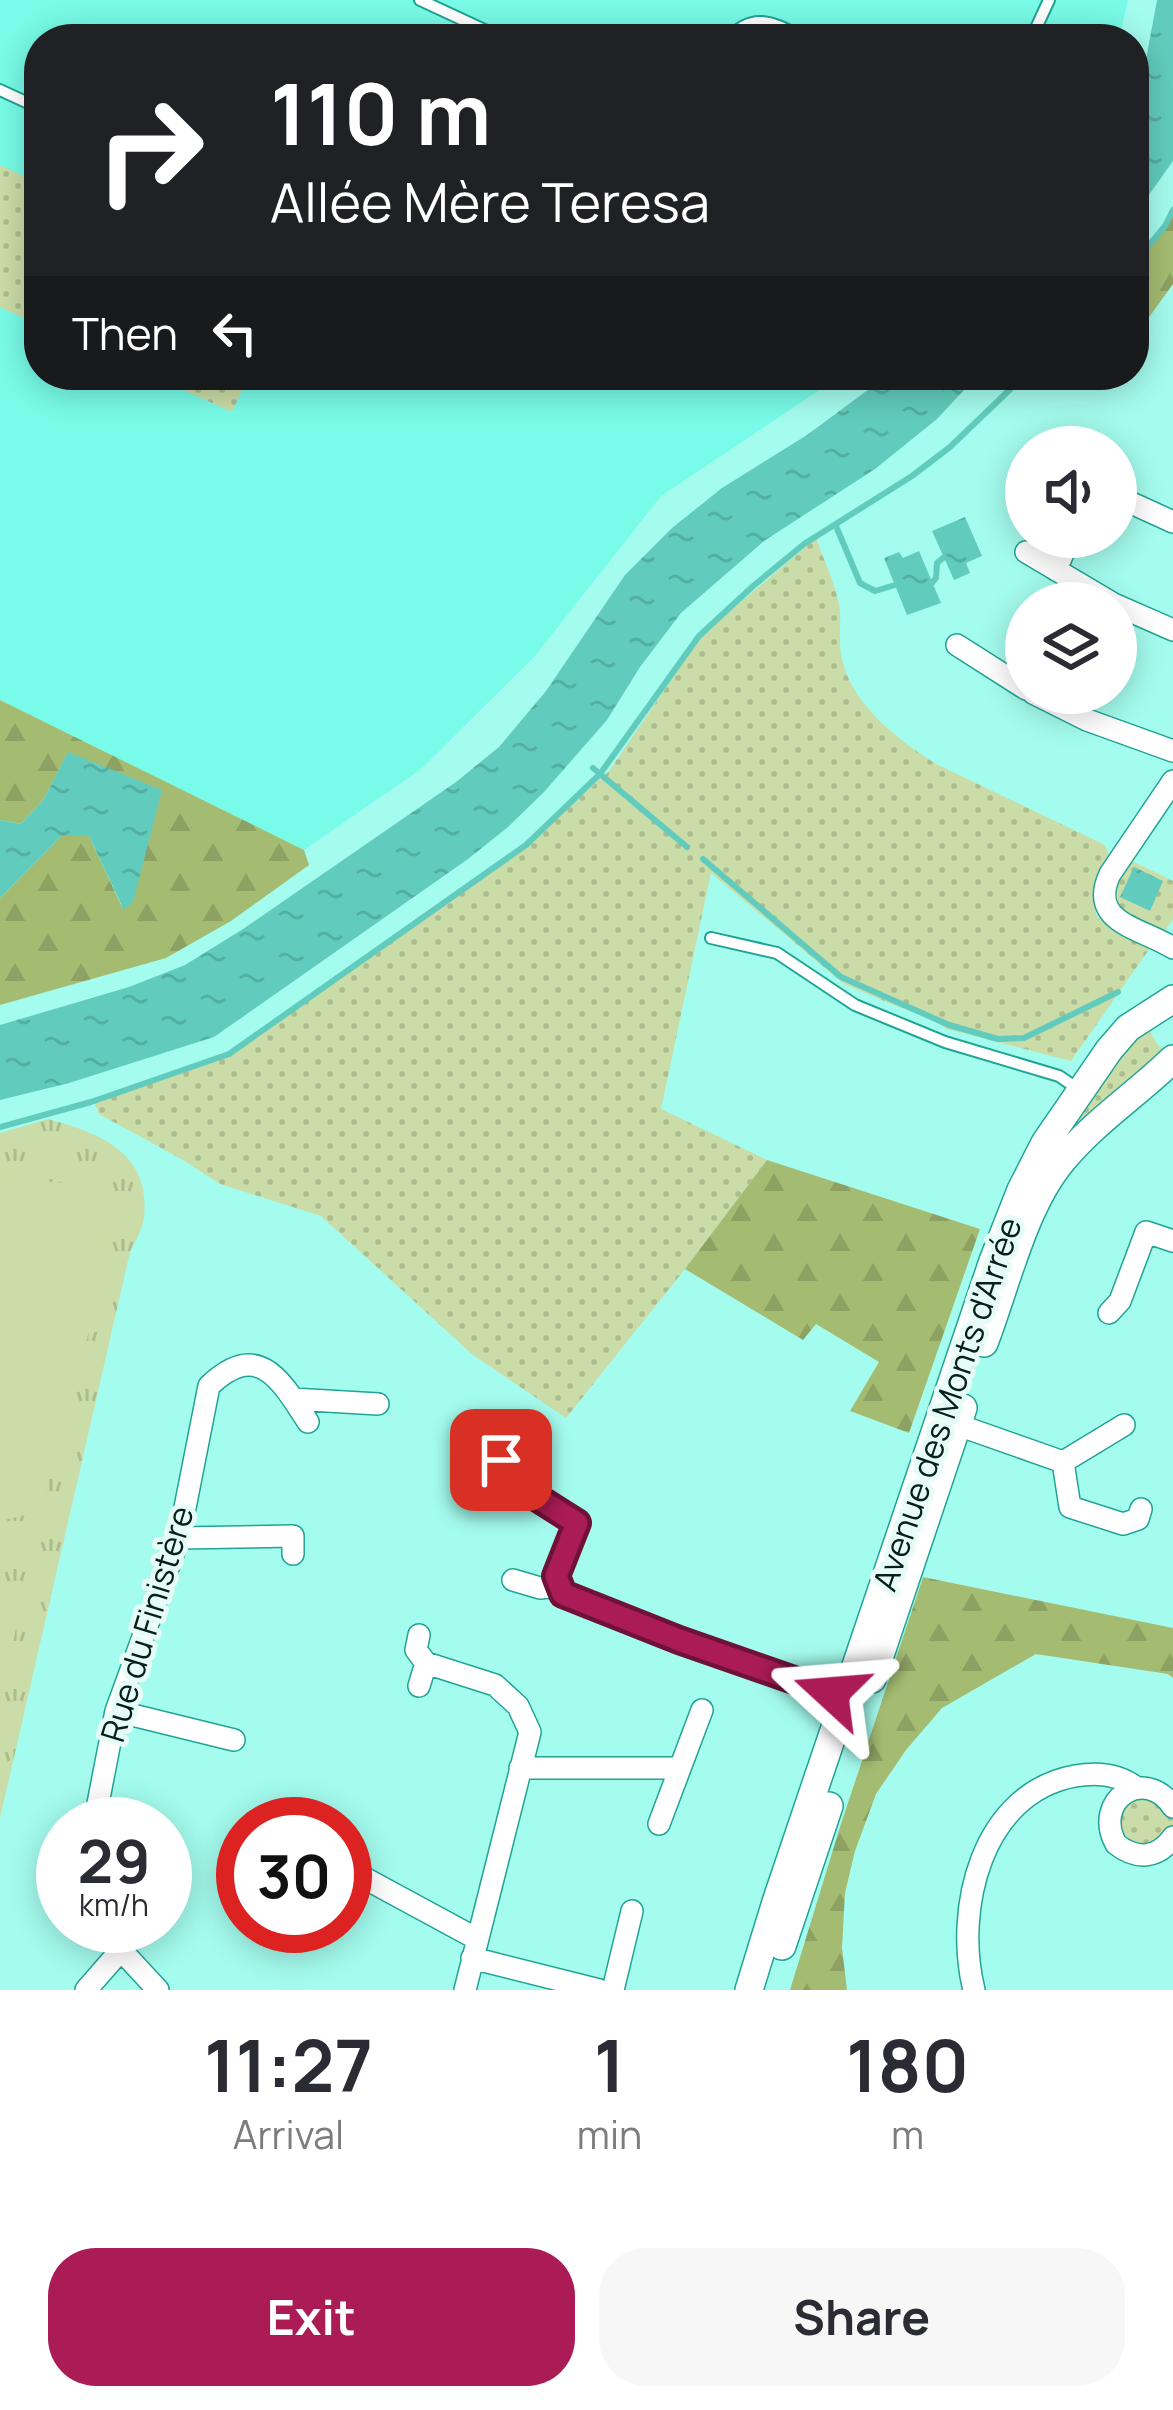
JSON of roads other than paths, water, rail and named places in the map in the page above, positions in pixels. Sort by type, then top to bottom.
[{"type":"street","points":[[1137,506],[1173,522]]},
{"type":"street","points":[[1036,558],[1076,582]]},
{"type":"street","points":[[1056,570],[1061,558]]},
{"type":"street","points":[[1137,614],[1173,630]]},
{"type":"street","points":[[957,645],[1005,675]]},
{"type":"street","points":[[1074,714],[1173,751]]},
{"type":"street","points":[[1173,781],[1110,874],[1104,891],[1109,912],[1120,922],[1173,948]]},
{"type":"street","name":"Avenue des Monts d'Arrée","points":[[749,1990],[1007,1225],[1032,1166],[1109,1050],[1128,1028],[1173,999]]},
{"type":"street","name":"Avenue des Monts d'Arrée","points":[[768,1990],[1041,1192],[1064,1158],[1173,1059]]},
{"type":"street","points":[[1109,1313],[1120,1301],[1146,1232],[1173,1241]]},
{"type":"street","name":"Rue du Finistère","points":[[99,1797],[116,1711],[178,1538],[209,1386],[227,1369],[239,1364],[255,1366],[272,1374],[293,1399]]},
{"type":"street","points":[[293,1399],[378,1404]]},
{"type":"street","points":[[293,1399],[308,1422]]},
{"type":"street","points":[[1063,1462],[1124,1424]]},
{"type":"street","points":[[958,1425],[1063,1462]]},
{"type":"street","points":[[501,1460],[495,1471],[580,1518],[556,1576],[563,1594],[846,1699]]},
{"type":"street","points":[[1063,1462],[1070,1507],[1123,1524],[1138,1519],[1141,1509]]},
{"type":"street","points":[[178,1538],[293,1536],[293,1554]]},
{"type":"street","points":[[513,1580],[540,1588],[559,1586]]},
{"type":"street","points":[[419,1635],[416,1650],[426,1663],[495,1685],[518,1706],[530,1732],[465,1990]]},
{"type":"street","points":[[419,1686],[426,1663]]},
{"type":"street","points":[[659,1824],[702,1710]]},
{"type":"street","points":[[116,1711],[234,1739]]},
{"type":"street","points":[[520,1768],[680,1768]]},
{"type":"street","points":[[974,1990],[967,1936],[969,1904],[984,1854],[1005,1819],[1043,1786],[1073,1776],[1108,1775],[1137,1788]]},
{"type":"street","points":[[1173,1807],[1160,1793],[1137,1788],[1117,1800],[1111,1810],[1111,1833],[1125,1851],[1148,1856],[1160,1852],[1173,1837]]},
{"type":"street","points":[[372,1894],[475,1948],[599,1990]]},
{"type":"street","points":[[613,1990],[632,1911]]},
{"type":"street","points":[[86,1990],[118,1953]]},
{"type":"street","points":[[124,1953],[158,1990]]},
{"type":"lane","points":[[420,0],[472,24]]},
{"type":"lane","points":[[712,938],[777,953],[855,1005],[945,1042],[1059,1076],[1081,1091]]},
{"type":"water","points":[[1157,0],[1173,0],[1173,161],[1149,195],[1149,43]]},
{"type":"water","points":[[868,390],[964,390],[937,419],[875,469],[764,541],[681,613],[607,720],[544,792],[468,859],[214,1037],[0,1100],[0,1025],[129,987],[185,965],[456,782],[499,747],[546,691],[625,575],[672,528],[722,488]]},
{"type":"water","points":[[965,517],[982,556],[966,563],[970,573],[954,580],[932,531]]},
{"type":"water","points":[[919,551],[941,603],[907,615],[884,558],[899,552],[903,558]]},
{"type":"water","points":[[68,752],[162,790],[133,902],[124,910],[89,836],[61,836],[0,898],[0,820],[21,824],[44,799]]},
{"type":"water","points":[[1134,867],[1163,881],[1150,911],[1120,897]]},
{"type":"waterway","points":[[1149,245],[1173,210]]},
{"type":"waterway","points":[[0,1127],[91,1102],[229,1054],[526,845],[600,774],[699,636],[804,544],[950,447],[1009,390]]},
{"type":"waterway","points":[[836,526],[860,583],[875,591],[895,585]]},
{"type":"waterway","points":[[932,583],[937,563],[944,557]]},
{"type":"waterway","points":[[593,768],[687,847]]},
{"type":"waterway","points":[[703,859],[841,977],[949,1025],[998,1039],[1024,1038],[1118,992]]}]
